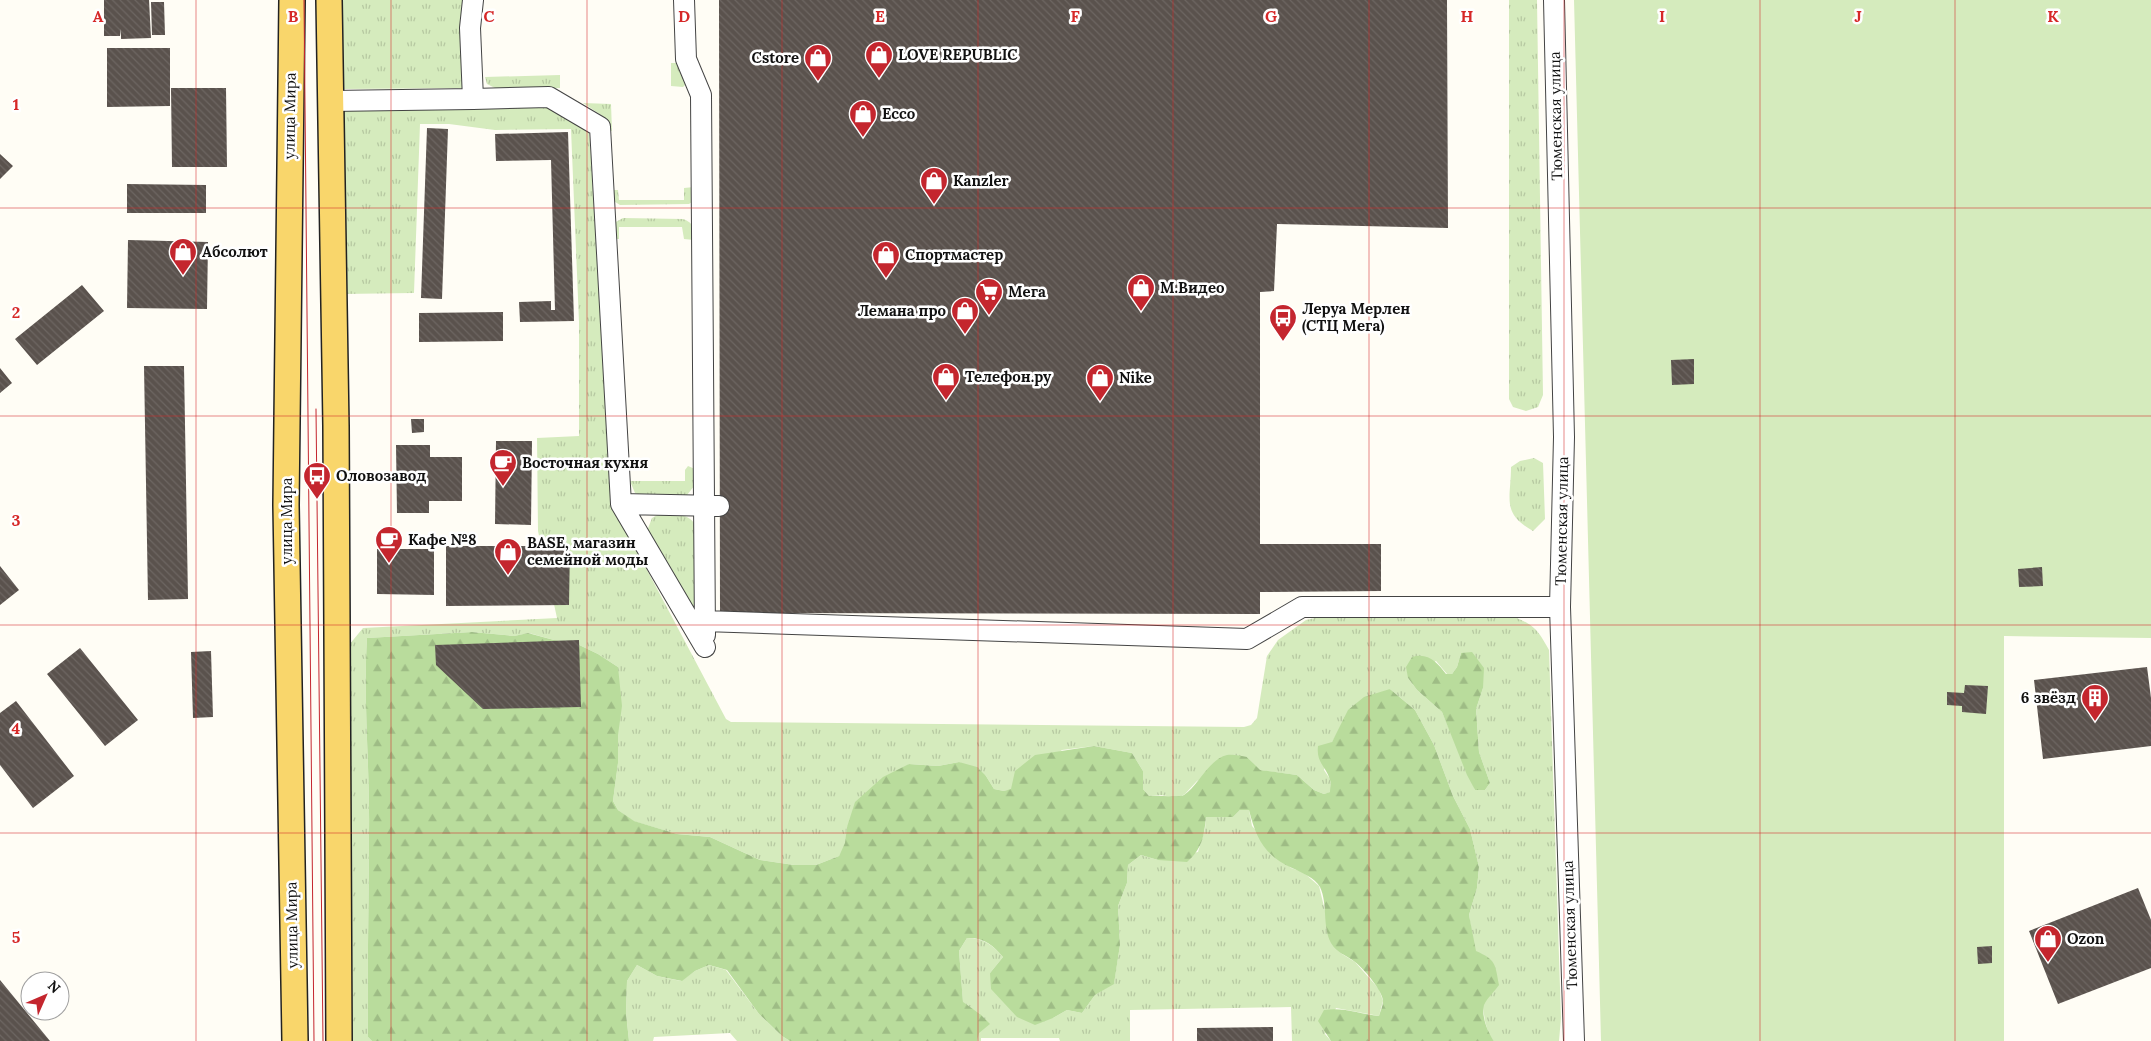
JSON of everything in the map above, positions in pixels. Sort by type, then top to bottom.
[{"type":"main road","name":"улица Мира","points":[[292,0],[286,513],[295,1041]]},
{"type":"main road","points":[[330,0],[336,426],[339,1041]]},
{"type":"main road","points":[[280,1041],[293,962]]},
{"type":"street","points":[[473,0],[470,28],[473,99]]},
{"type":"street","points":[[331,101],[549,97],[600,127],[621,504],[705,646],[704,621],[712,506],[701,95],[686,59],[684,0]]},
{"type":"street","name":"Тюменская улица","points":[[1554,0],[1564,437],[1560,607],[1572,1039]]},
{"type":"street","points":[[621,504],[712,506]]},
{"type":"street","points":[[704,621],[1247,639],[1302,607],[1560,607]]},
{"type":"green space","points":[[342,0],[465,0],[468,88],[342,89]]},
{"type":"green space","points":[[1509,0],[1537,0],[1543,395],[1538,407],[1526,411],[1513,407],[1509,399]]},
{"type":"green space","points":[[1574,0],[2151,0],[2151,638],[2004,636],[2004,1041],[1601,1041]]},
{"type":"green space","points":[[671,63],[676,63],[686,84],[683,87],[671,86]]},
{"type":"green space","points":[[560,75],[560,88],[497,89],[487,84],[485,77]]},
{"type":"green space","points":[[583,103],[611,104],[612,131],[608,130],[607,119]]},
{"type":"green space","points":[[545,105],[589,133],[607,428],[628,534],[726,719],[731,722],[1244,727],[1251,725],[1257,718],[1267,656],[1278,640],[1306,620],[1319,617],[1507,614],[1522,620],[1532,627],[1537,631],[1549,650],[1561,1018],[1559,1041],[1494,1041],[1489,1035],[1485,1021],[1469,915],[1477,888],[1479,867],[1470,829],[1453,796],[1434,745],[1415,710],[1390,689],[1338,732],[1332,742],[1324,770],[1330,779],[1331,792],[1324,794],[1314,790],[1297,775],[1259,770],[1247,757],[1197,781],[1185,794],[1178,798],[1161,795],[1149,796],[1143,789],[1143,771],[1132,753],[1094,746],[1062,750],[1011,790],[1004,791],[994,789],[986,776],[959,762],[938,766],[909,764],[847,827],[846,843],[839,856],[816,865],[794,865],[760,860],[710,837],[677,834],[633,821],[618,810],[613,801],[618,763],[618,667],[598,654],[573,642],[554,640],[529,633],[514,636],[472,632],[367,638],[366,687],[369,808],[368,1037],[372,1041],[352,1041],[349,645],[363,628],[557,618],[538,531],[537,438],[579,436],[579,322],[571,129],[495,130],[449,124],[420,124],[414,293],[342,294],[340,109]],"holes":[[[1461,653],[1483,688],[1476,709],[1479,752],[1490,783],[1485,790],[1475,790],[1442,712],[1417,690],[1408,678],[1436,661],[1447,674],[1452,674],[1457,667]]]},
{"type":"green space","points":[[694,187],[692,202],[689,204],[620,205],[612,200],[612,190],[618,190],[619,200],[684,200],[684,188]]},
{"type":"green space","points":[[623,218],[683,219],[693,227],[694,240],[684,239],[682,227],[619,227],[619,239],[615,239],[614,223]]},
{"type":"green space","points":[[1534,458],[1543,463],[1545,519],[1533,531],[1516,518],[1510,504],[1510,497],[1511,467],[1520,461]]},
{"type":"green space","points":[[688,466],[695,469],[695,485],[687,495],[644,496],[635,493],[630,481],[685,481],[685,470]]},
{"type":"green space","points":[[659,514],[684,516],[695,524],[696,611],[693,612],[647,531],[652,518]]},
{"type":"green space","points":[[472,632],[514,636],[528,633],[554,640],[573,642],[598,654],[618,667],[622,706],[613,801],[618,810],[634,821],[677,834],[710,837],[760,860],[794,865],[816,865],[839,856],[845,843],[847,827],[855,802],[883,777],[909,764],[938,766],[959,762],[977,767],[986,776],[994,789],[1004,791],[1011,789],[1015,771],[1035,755],[1094,746],[1132,753],[1143,771],[1143,789],[1149,796],[1177,796],[1184,795],[1189,791],[1209,767],[1221,757],[1234,755],[1247,757],[1260,770],[1297,775],[1314,790],[1324,794],[1330,792],[1330,781],[1318,757],[1318,746],[1332,742],[1348,710],[1364,697],[1390,689],[1415,710],[1434,745],[1453,796],[1470,829],[1479,867],[1477,888],[1469,915],[1476,951],[1494,963],[1499,985],[1485,1002],[1483,1009],[1489,1034],[1494,1041],[1331,1041],[1318,1021],[1324,1010],[1345,1010],[1379,1016],[1383,1003],[1382,997],[1363,969],[1339,952],[1331,943],[1328,936],[1324,901],[1318,884],[1308,876],[1274,857],[1258,837],[1249,810],[1240,810],[1233,817],[1206,817],[1199,847],[1187,862],[1158,860],[1141,855],[1128,865],[1127,883],[1118,906],[1120,945],[1114,984],[1095,995],[1082,1013],[1067,1010],[1035,1025],[1017,1017],[991,989],[990,973],[1003,957],[983,940],[967,938],[959,951],[963,1002],[990,1024],[979,1033],[977,1041],[790,1041],[759,1014],[727,970],[709,965],[695,971],[682,981],[657,976],[637,965],[627,981],[626,1013],[629,1041],[372,1041],[368,1037],[369,808],[366,687],[367,638]]},
{"type":"green space","points":[[1472,652],[1484,668],[1483,688],[1476,709],[1479,752],[1490,783],[1485,790],[1475,790],[1467,775],[1442,712],[1417,690],[1408,678],[1406,667],[1412,657],[1423,656],[1436,662],[1446,674],[1452,674],[1457,667],[1461,653]]},
{"type":"green space","points":[[1240,810],[1249,810],[1252,826],[1291,868],[1303,872],[1319,886],[1326,915],[1327,932],[1342,954],[1355,962],[1379,989],[1383,1001],[1379,1016],[1336,1008],[1325,1034],[1331,1041],[1292,1041],[1291,1007],[1130,1010],[1130,1041],[1060,1041],[1059,1038],[981,1038],[981,1041],[977,1041],[980,1014],[963,1003],[959,951],[967,938],[983,941],[995,949],[1003,957],[990,973],[1053,1018],[1067,1010],[1082,1013],[1095,995],[1114,983],[1120,945],[1118,906],[1127,883],[1128,865],[1141,855],[1158,860],[1198,852],[1205,829],[1206,817],[1233,817]]},
{"type":"green space","points":[[637,965],[657,976],[681,981],[695,971],[709,965],[726,970],[759,1014],[790,1041],[737,1041],[730,1033],[654,1037],[653,1041],[629,1041],[626,1013],[627,981]]},
{"type":"building","points":[[104,0],[149,0],[151,38],[121,39],[121,29],[120,36],[104,36]]},
{"type":"building","name":"Мега","points":[[719,0],[1447,0],[1448,228],[1277,224],[1274,291],[1260,292],[1260,544],[1381,544],[1381,591],[1260,592],[1260,614],[720,613]]},
{"type":"building","points":[[151,2],[164,2],[165,35],[152,35]]},
{"type":"building","points":[[107,48],[170,48],[170,106],[107,107]]},
{"type":"building","points":[[171,88],[226,88],[227,167],[172,167]]},
{"type":"building","points":[[427,128],[448,129],[442,299],[421,298]]},
{"type":"building","points":[[568,132],[574,321],[520,322],[519,302],[551,301],[551,310],[555,310],[551,160],[496,161],[495,134]]},
{"type":"building","points":[[0,154],[13,166],[0,179]]},
{"type":"building","points":[[127,184],[206,185],[206,213],[127,213]]},
{"type":"building","points":[[128,240],[208,242],[207,309],[127,308]]},
{"type":"building","points":[[82,285],[104,311],[37,365],[15,339]]},
{"type":"building","points":[[503,312],[503,341],[419,342],[419,313]]},
{"type":"building","points":[[1694,359],[1694,384],[1672,385],[1671,360]]},
{"type":"building","points":[[144,366],[184,366],[188,599],[148,600]]},
{"type":"building","points":[[0,368],[12,383],[0,393]]},
{"type":"building","points":[[411,419],[424,419],[424,432],[412,433]]},
{"type":"building","points":[[496,441],[532,441],[531,525],[495,524]]},
{"type":"building","points":[[396,445],[430,445],[430,457],[462,457],[462,501],[429,501],[429,513],[397,513]]},
{"type":"building","name":"BASE, магазин семейной моды","points":[[446,546],[570,546],[569,605],[446,606]]},
{"type":"building","points":[[377,549],[434,549],[434,595],[377,594]]},
{"type":"building","points":[[0,566],[19,590],[0,605]]},
{"type":"building","points":[[2042,567],[2043,586],[2019,587],[2018,569]]},
{"type":"building","points":[[579,640],[581,707],[483,709],[436,665],[435,645]]},
{"type":"building","points":[[80,648],[138,720],[105,746],[47,674]]},
{"type":"building","points":[[211,651],[213,717],[193,718],[191,652]]},
{"type":"building","name":"6 звёзд","points":[[2147,667],[2151,698],[2151,746],[2043,759],[2034,680]]},
{"type":"building","points":[[1965,685],[1988,686],[1986,714],[1962,712],[1962,706],[1947,705],[1947,692],[1964,693]]},
{"type":"building","points":[[16,701],[74,776],[33,808],[0,765],[0,713]]},
{"type":"building","points":[[2138,888],[2151,920],[2151,968],[2058,1004],[2029,931]]},
{"type":"building","points":[[1992,946],[1992,963],[1978,964],[1977,947]]},
{"type":"building","points":[[0,980],[20,1004],[20,1021],[34,1021],[50,1041],[0,1041]]},
{"type":"building","points":[[1273,1027],[1273,1041],[1197,1041],[1197,1028]]},
{"type":"tram line","points":[[304,0],[314,1041]]},
{"type":"tram line","points":[[316,409],[323,1041]]},
{"type":"place","name":"LOVE REPUBLIC","points":[[879,79]]},
{"type":"place","name":"Cstore","points":[[818,82]]},
{"type":"place","name":"Ecco","points":[[863,138]]},
{"type":"place","name":"Kanzler","points":[[934,205]]},
{"type":"place","name":"Абсолют","points":[[183,276]]},
{"type":"place","name":"Спортмастер","points":[[886,279]]},
{"type":"place","name":"М.Видео","points":[[1141,312]]},
{"type":"place","name":"Мега","points":[[989,316]]},
{"type":"place","name":"Лемана про","points":[[965,335]]},
{"type":"place","name":"Леруа Мерлен (СТЦ Мега)","points":[[1283,342]]},
{"type":"place","name":"Телефон.ру","points":[[946,401]]},
{"type":"place","name":"Nike","points":[[1100,402]]},
{"type":"place","name":"Восточная кухня","points":[[503,487]]},
{"type":"place","name":"Оловозавод","points":[[317,500]]},
{"type":"place","name":"Кафе №8","points":[[389,564]]},
{"type":"place","name":"BASE, магазин семейной моды","points":[[508,576]]},
{"type":"place","name":"6 звёзд","points":[[2095,722]]},
{"type":"place","name":"Ozon","points":[[2048,963]]}]
